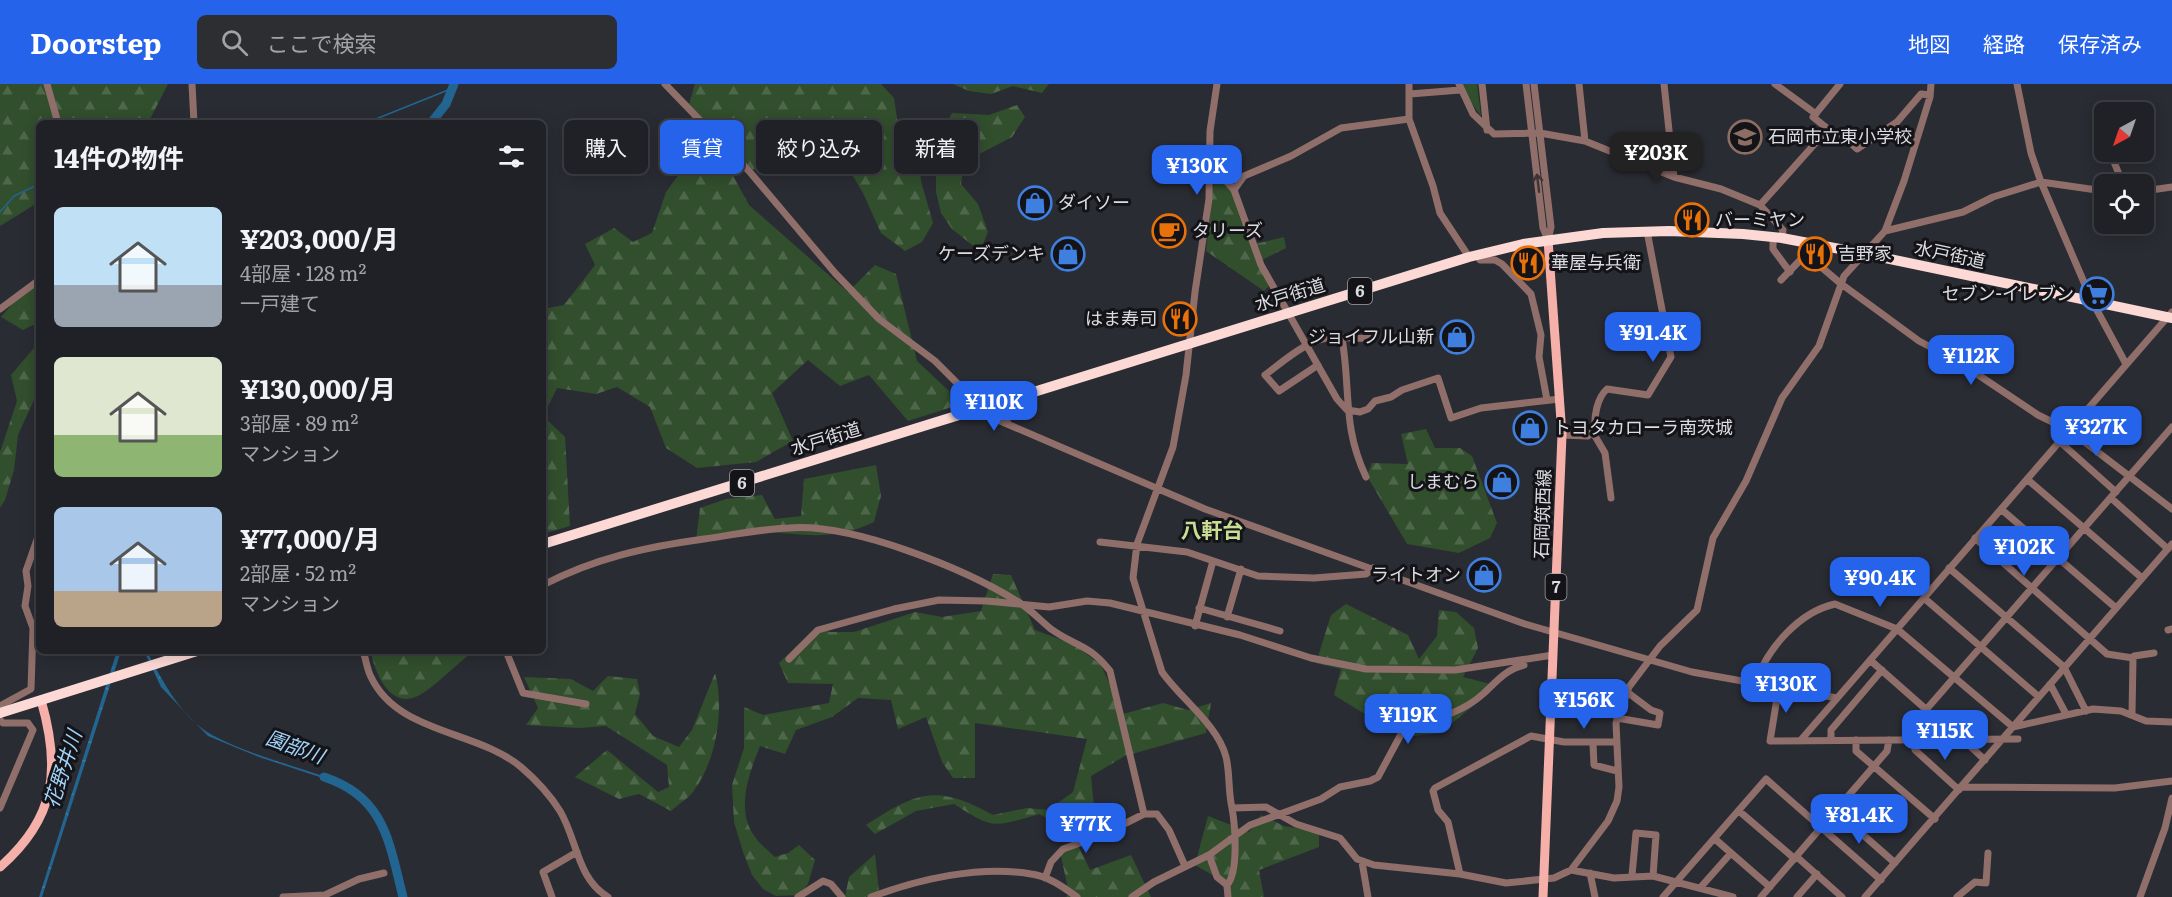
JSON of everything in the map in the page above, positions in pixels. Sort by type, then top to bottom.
[{"type":"highway","name":"水戸街道","points":[[546,543],[1015,400],[1189,343],[1473,256],[1548,240],[1647,231],[1712,232],[1778,238],[2170,315]]},
{"type":"highway","points":[[0,713],[187,654]]},
{"type":"main road","name":"石岡筑西線","points":[[1543,897],[1562,435],[1548,240]]},
{"type":"main road","points":[[0,866],[34,830],[50,792],[52,746],[41,700]]},
{"type":"street","points":[[47,84],[57,120]]},
{"type":"street","points":[[192,84],[194,120]]},
{"type":"street","points":[[665,84],[749,171],[879,319],[953,377],[982,410],[1009,424],[1205,509],[1525,624],[1692,672],[1756,681],[1837,698]]},
{"type":"street","points":[[1217,84],[1210,131],[1209,199],[1173,447],[1137,544],[1133,578],[1162,672],[1192,705],[1226,756],[1237,834],[1234,842],[1232,880],[1227,885]]},
{"type":"street","points":[[1409,84],[1409,119],[1433,186],[1440,213],[1473,256],[1480,260],[1495,260],[1509,269],[1531,294],[1541,335],[1539,357],[1547,400]]},
{"type":"street","points":[[1482,84],[1487,130]]},
{"type":"street","points":[[1526,84],[1536,133]]},
{"type":"street","points":[[1534,84],[1543,228],[1548,240]]},
{"type":"street","points":[[1579,84],[1585,141]]},
{"type":"street","points":[[1664,84],[1674,177]]},
{"type":"street","points":[[1760,205],[1828,129],[1813,117],[1840,84]]},
{"type":"street","points":[[1232,808],[1266,807],[1281,813],[1296,824],[1340,838],[1347,849],[1362,862],[1460,874],[1506,883],[1554,878],[1571,870],[1611,814],[1619,787],[1615,742],[1617,718],[1627,692],[1660,646],[1697,609],[1713,538],[1746,481],[1782,398],[1819,346],[1840,283],[1885,231],[1904,181],[1930,95],[1931,84]]},
{"type":"street","points":[[2017,84],[2031,153],[2042,182],[2092,301],[2126,364]]},
{"type":"street","points":[[1780,85],[1816,114]]},
{"type":"street","points":[[1410,94],[1459,87],[1473,114],[1487,130],[1494,134],[1536,133],[1585,141],[1674,177],[1721,189],[1760,205],[1783,230],[1773,249],[1790,272]]},
{"type":"street","points":[[1840,133],[1857,149],[1897,122],[1921,94],[1930,95]]},
{"type":"street","points":[[1234,190],[1244,176],[1291,156],[1341,128],[1409,119]]},
{"type":"street","points":[[1210,162],[1234,190],[1251,243],[1287,314],[1337,399],[1347,410],[1360,412],[1368,409],[1375,401],[1438,378],[1451,418],[1481,408],[1560,399]]},
{"type":"street","points":[[1885,231],[1963,212],[1994,197],[2042,182],[2094,189]]},
{"type":"street","points":[[2154,190],[2172,187]]},
{"type":"street","points":[[1562,435],[1588,436],[1592,431],[1602,393],[1607,389],[1648,394],[1671,357],[1647,231]]},
{"type":"street","points":[[1802,242],[1806,254],[1840,283],[1919,340],[1959,362],[2042,417],[2069,430],[2172,509]]},
{"type":"street","points":[[1781,280],[1806,254]]},
{"type":"street","points":[[0,309],[36,282]]},
{"type":"street","points":[[1800,741],[2170,315]]},
{"type":"street","points":[[1318,365],[1279,391],[1265,375],[1306,346],[1335,337],[1370,338]]},
{"type":"street","points":[[1342,338],[1347,366],[1348,426],[1357,457],[1366,477]]},
{"type":"street","points":[[1009,424],[1005,414],[1015,400]]},
{"type":"street","points":[[2172,427],[1911,727],[1915,750],[1961,788],[2115,788],[2172,781]]},
{"type":"street","points":[[1592,431],[1605,453],[1611,498]]},
{"type":"street","points":[[1865,897],[2170,547],[2059,441]]},
{"type":"street","points":[[2027,479],[2142,578]]},
{"type":"street","points":[[2001,509],[2116,608]]},
{"type":"street","points":[[546,584],[614,556],[643,547],[791,527],[880,541],[978,579],[1022,604],[1053,630],[1089,648],[1110,671],[1144,814]]},
{"type":"street","points":[[1975,538],[2107,654],[2133,658],[2154,653]]},
{"type":"street","points":[[1100,542],[1137,544],[1187,552],[1258,576],[1314,578],[1366,574],[1373,568]]},
{"type":"street","points":[[0,706],[31,689],[33,628],[25,606],[28,586],[26,571],[36,543]]},
{"type":"street","points":[[1195,626],[1213,561]]},
{"type":"street","points":[[1949,568],[2064,667],[2086,711]]},
{"type":"street","points":[[1227,617],[1241,569]]},
{"type":"street","points":[[1924,598],[2038,697]]},
{"type":"street","points":[[789,659],[818,630],[894,609],[939,600],[1058,607],[1087,601],[1143,611],[1195,626],[1240,635],[1311,658],[1366,669],[1455,670],[1531,660]]},
{"type":"street","points":[[1756,681],[1765,660],[1799,621],[1827,606],[1842,605],[1897,629],[2013,727]]},
{"type":"street","points":[[1199,608],[1280,631]]},
{"type":"street","points":[[364,654],[370,676],[381,694],[397,708],[495,751],[526,771],[560,811],[591,883],[608,897]]},
{"type":"street","points":[[507,654],[523,693],[586,704]]},
{"type":"street","points":[[1132,897],[1185,866],[1209,855],[1250,825],[1321,799],[1340,787],[1370,781],[1377,777],[1406,725],[1423,723],[1457,711],[1482,695],[1497,679],[1531,660],[1544,655],[1553,656]]},
{"type":"street","points":[[2132,714],[2133,658]]},
{"type":"street","points":[[1870,660],[1946,727],[1946,740]]},
{"type":"street","points":[[1490,665],[1497,679]]},
{"type":"street","points":[[1831,740],[1831,730],[1882,670]]},
{"type":"street","points":[[2050,684],[2066,714]]},
{"type":"street","points":[[1779,686],[1770,741],[2018,739]]},
{"type":"street","points":[[1844,689],[1856,700]]},
{"type":"street","points":[[1617,718],[1658,725],[1660,713],[1651,710],[1627,692]]},
{"type":"street","points":[[2013,727],[2086,711],[2121,711],[2146,721],[2172,722]]},
{"type":"street","points":[[0,720],[3,723],[28,723],[33,730],[0,808]]},
{"type":"street","points":[[1460,874],[1448,822],[1438,810],[1433,791],[1531,736],[1564,742],[1615,742]]},
{"type":"street","points":[[1856,740],[1856,751],[1935,819]]},
{"type":"street","points":[[1761,897],[1887,751],[1888,740]]},
{"type":"street","points":[[1593,744],[1594,765],[1617,771]]},
{"type":"street","points":[[1971,747],[1985,760]]},
{"type":"street","points":[[1663,897],[1766,779],[1881,880]]},
{"type":"street","points":[[2140,897],[2165,828],[2172,798]]},
{"type":"street","points":[[1739,811],[1842,897]]},
{"type":"street","points":[[1836,812],[1895,863]]},
{"type":"street","points":[[1045,878],[1051,862],[1063,849],[1102,836],[1144,814],[1157,814],[1169,830],[1185,866]]},
{"type":"street","points":[[1632,875],[1636,833],[1656,836],[1653,876]]},
{"type":"street","points":[[1715,839],[1770,887]]},
{"type":"street","points":[[552,897],[543,872],[577,852]]},
{"type":"street","points":[[1700,888],[1731,853]]},
{"type":"street","points":[[1957,897],[1976,882],[1986,883],[1988,853]]},
{"type":"street","points":[[1209,855],[1217,877],[1227,885],[1228,897]]},
{"type":"street","points":[[1362,862],[1368,897]]},
{"type":"street","points":[[1571,870],[1614,878],[1632,875],[1653,876],[1732,897]]},
{"type":"street","points":[[283,897],[325,895],[359,879],[384,873]]},
{"type":"street","points":[[1590,873],[1595,897]]},
{"type":"street","points":[[871,897],[901,886],[959,874],[1031,874],[1045,878],[1077,897]]},
{"type":"street","points":[[1797,897],[1817,874]]},
{"type":"street","points":[[798,897],[823,881],[831,884],[842,897]]},
{"type":"green space","points":[[0,84],[168,84],[150,120],[36,120],[36,204],[0,226]]},
{"type":"green space","points":[[695,84],[881,84],[894,98],[897,120],[894,120],[894,174],[920,174],[933,223],[922,242],[905,251],[881,233],[852,174],[882,174],[882,120],[756,120],[756,168],[753,170],[744,161],[744,120],[705,120],[689,104]]},
{"type":"green space","points":[[953,84],[1049,84],[1042,93],[1013,86],[991,94],[969,91]]},
{"type":"green space","points":[[1461,84],[1477,84],[1481,116],[1461,88]]},
{"type":"green space","points":[[1017,105],[1025,117],[1012,137],[978,155],[978,120],[948,120],[952,113],[989,115]]},
{"type":"green space","points":[[679,174],[732,174],[749,205],[848,292],[875,265],[896,274],[917,361],[949,391],[952,407],[908,421],[869,375],[840,386],[808,360],[772,393],[793,441],[756,462],[697,468],[666,448],[650,407],[617,387],[596,394],[557,388],[546,410],[546,308],[564,305],[595,265],[585,244],[614,228],[633,242],[652,233],[666,192]]},
{"type":"green space","points":[[936,174],[962,174],[961,184],[978,204],[988,232],[983,244],[976,248],[952,229],[941,213],[936,192]]},
{"type":"green space","points":[[1219,176],[1236,197],[1251,245],[1284,237],[1286,248],[1258,262],[1269,286],[1264,291],[1206,251],[1214,179]]},
{"type":"green space","points":[[36,283],[36,324],[23,330],[1,317],[20,295]]},
{"type":"green space","points":[[36,346],[36,396],[18,435],[14,470],[5,500],[0,508],[0,452],[17,401],[11,375]]},
{"type":"green space","points":[[546,419],[565,437],[570,526],[546,533]]},
{"type":"green space","points":[[1426,429],[1435,448],[1460,448],[1472,456],[1497,523],[1490,538],[1459,553],[1407,544],[1367,476],[1372,463],[1408,464],[1401,434]]},
{"type":"green space","points":[[876,465],[881,496],[874,522],[857,529],[827,535],[744,531],[696,541],[700,508],[726,499],[762,495],[775,519],[801,516],[804,479]]},
{"type":"green space","points":[[993,574],[1011,575],[1035,630],[1075,645],[1101,665],[1123,714],[1163,703],[1188,710],[1211,703],[1206,733],[1125,756],[1091,776],[1094,807],[1070,831],[1039,814],[1012,822],[995,824],[978,818],[954,804],[916,811],[875,834],[866,825],[900,805],[928,796],[957,799],[993,815],[1027,808],[1048,810],[1073,792],[1087,739],[975,723],[975,778],[953,778],[942,762],[926,717],[898,729],[891,700],[858,698],[832,717],[796,730],[785,754],[760,746],[746,792],[745,804],[749,826],[757,840],[775,857],[788,853],[799,845],[815,860],[808,884],[800,895],[776,896],[763,889],[752,875],[734,822],[732,785],[744,748],[744,707],[763,715],[829,703],[833,684],[788,683],[779,663],[816,627],[830,632],[854,632],[915,612],[942,617],[981,611]]},
{"type":"green space","points":[[1346,604],[1408,635],[1419,659],[1437,636],[1439,610],[1456,612],[1474,628],[1478,648],[1463,677],[1490,684],[1479,701],[1440,733],[1413,736],[1391,730],[1334,695],[1341,669],[1316,663],[1331,615]]},
{"type":"green space","points":[[372,654],[470,654],[424,692],[408,699],[399,698],[385,687]]},
{"type":"green space","points":[[715,673],[719,717],[713,749],[702,777],[693,792],[671,811],[639,794],[619,799],[575,777],[607,750],[658,792],[669,787],[667,765],[606,726],[579,728],[526,725],[538,708],[524,677],[571,679],[593,691],[608,676],[637,679],[640,694],[635,714],[653,736],[679,747],[692,730]]},
{"type":"green space","points":[[1261,815],[1284,826],[1319,832],[1319,847],[1259,870],[1264,897],[1226,897],[1221,880],[1195,865],[1208,816],[1249,832]]},
{"type":"green space","points":[[1078,845],[1090,870],[1131,855],[1151,897],[1066,897],[1069,894],[1060,851]]},
{"type":"green space","points":[[875,854],[879,892],[865,897],[845,897],[849,877]]},
{"type":"water","points":[[116,654],[120,654],[42,897],[39,897]]},
{"type":"water","points":[[145,654],[149,654],[166,686],[186,713],[161,687]]},
{"type":"water","points":[[193,721],[212,735],[227,742],[338,783],[259,757],[208,736]]},
{"type":"waterway","name":"園部川","points":[[433,120],[446,104],[454,84]]},
{"type":"waterway","points":[[373,120],[453,88]]},
{"type":"waterway","points":[[0,212],[14,196],[36,185]]},
{"type":"waterway","name":"園部川","points":[[324,777],[360,796],[372,809],[388,840],[403,897]]},
{"type":"place","name":"石岡市立東小学校","points":[[1745,137]]},
{"type":"place","name":"ダイソー","points":[[1035,203]]},
{"type":"place","name":"バーミヤン","points":[[1692,220]]},
{"type":"place","name":"タリーズ","points":[[1169,231]]},
{"type":"place","name":"ケーズデンキ","points":[[1068,254]]},
{"type":"place","name":"吉野家","points":[[1815,254]]},
{"type":"place","name":"華屋与兵衛","points":[[1528,263]]},
{"type":"place","name":"セブン-イレブン","points":[[2097,294]]},
{"type":"place","name":"はま寿司","points":[[1180,319]]},
{"type":"place","name":"ジョイフル山新","points":[[1457,337]]},
{"type":"place","name":"トヨタカローラ南茨城","points":[[1530,428]]},
{"type":"place","name":"しまむら","points":[[1502,482]]},
{"type":"place","name":"ライトオン","points":[[1484,575]]},
{"type":"district","name":"八軒台","points":[[1212,531]]},
{"type":"water label","name":"花野井川","points":[[63,769]]}]
